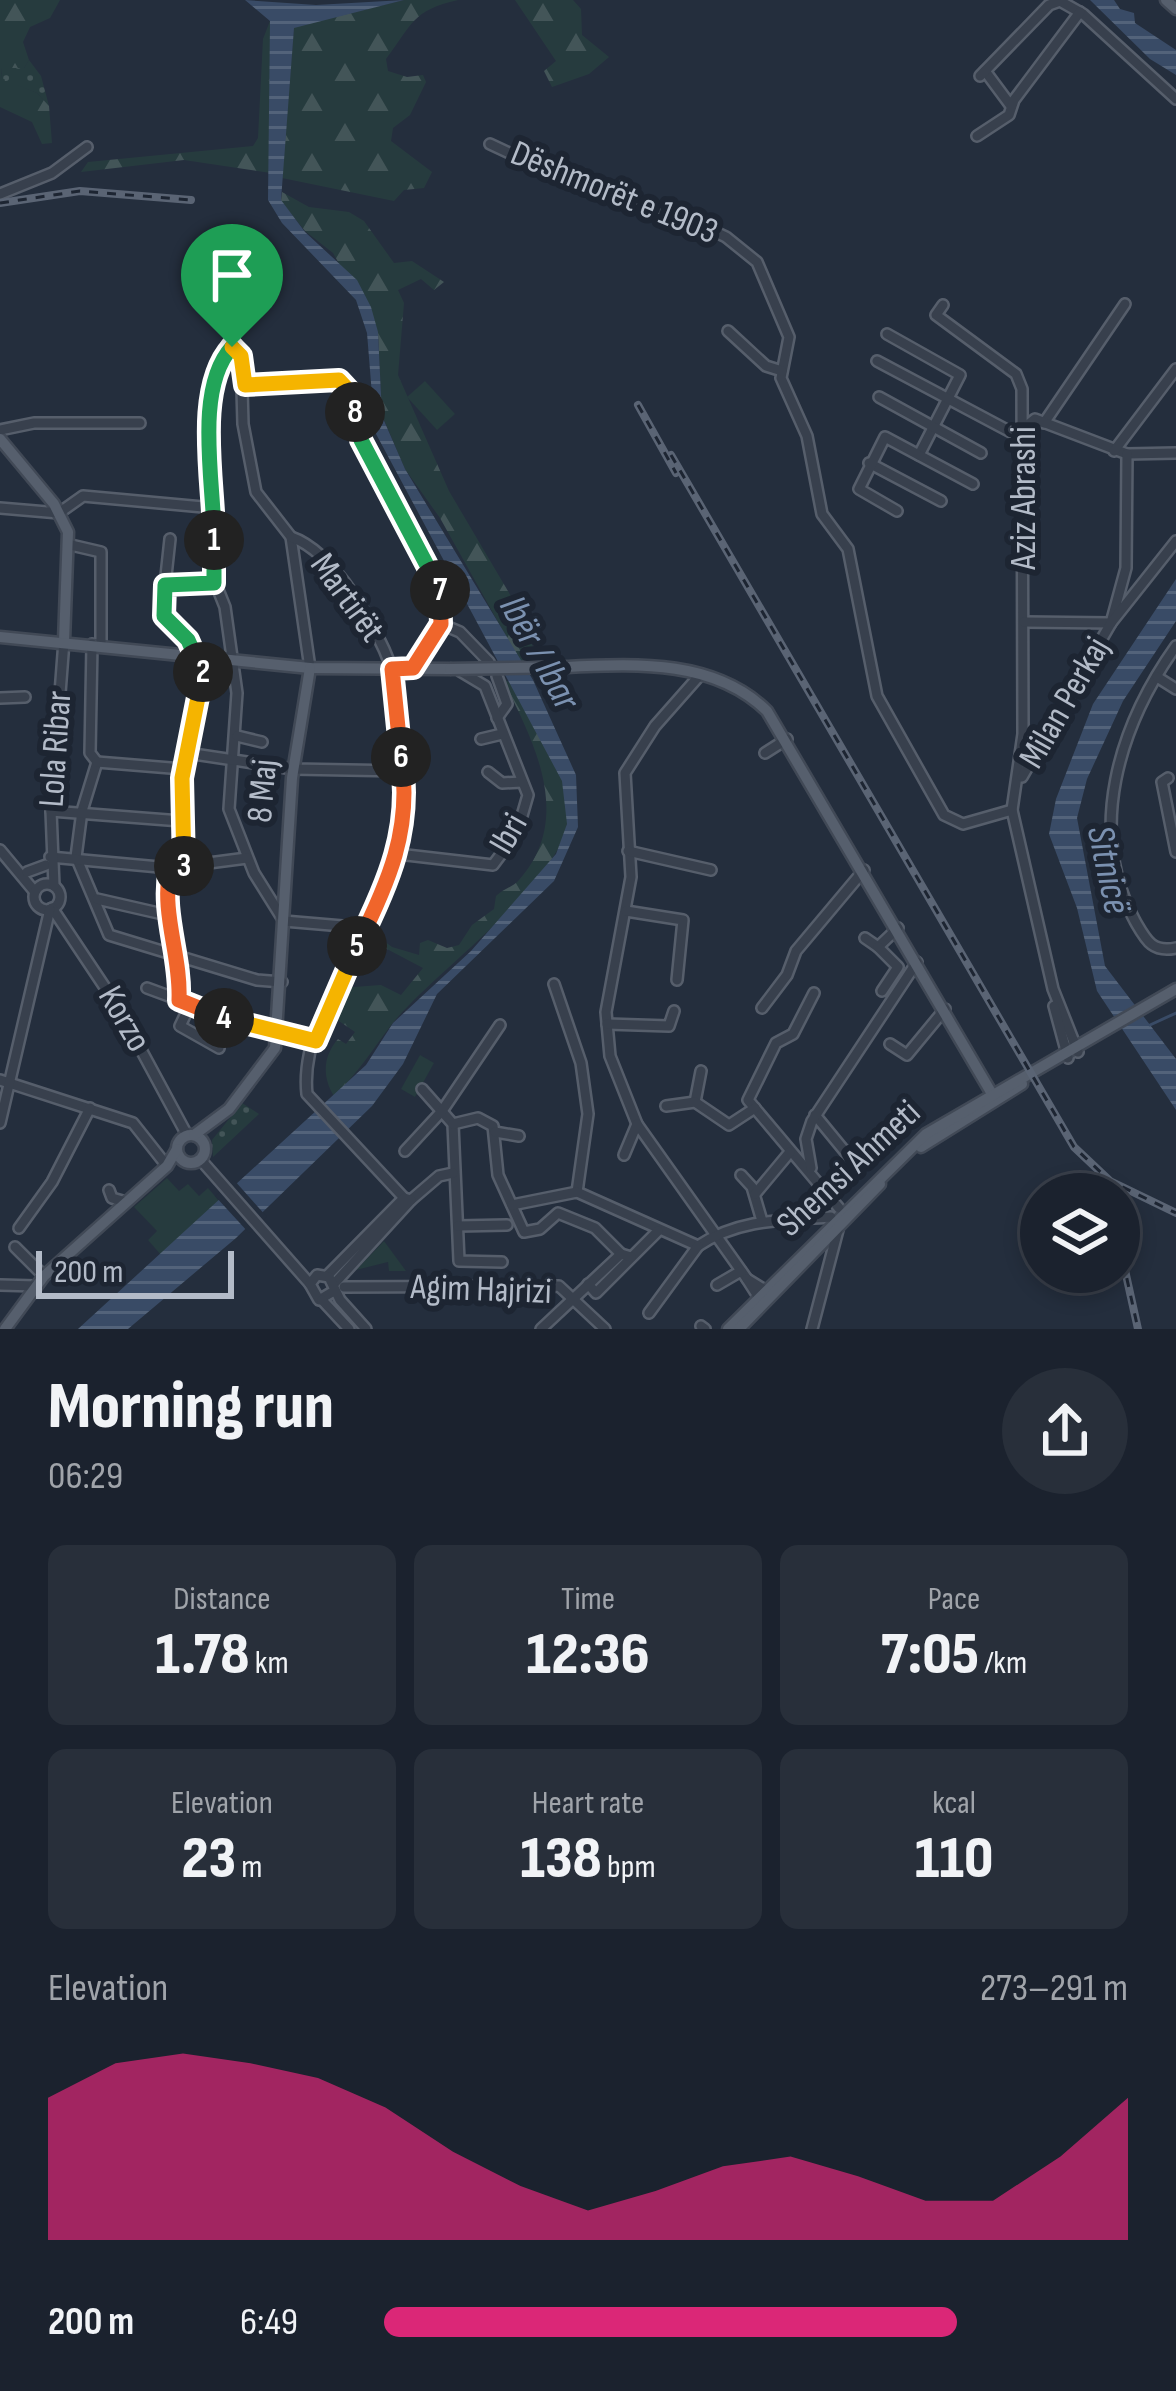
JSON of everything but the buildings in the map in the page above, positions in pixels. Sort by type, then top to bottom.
[{"type":"main road","points":[[1166,0],[1176,9]]},
{"type":"main road","points":[[0,439],[4,452],[59,513],[71,544],[64,640]]},
{"type":"main road","points":[[0,637],[310,668],[638,665],[700,675],[743,690],[787,740],[995,1092]]},
{"type":"main road","name":"8 Maj","points":[[190,1135],[213,1125],[271,1059],[282,982],[293,769],[310,668]]},
{"type":"main road","name":"Shemsi Ahmeti","points":[[728,1329],[905,1150],[966,1107],[1176,993]]},
{"type":"main road","points":[[966,1107],[984,1080]]},
{"type":"main road","name":"Shemsi Ahmeti","points":[[838,1216],[995,1092]]},
{"type":"main road","name":"8 Maj","points":[[204,1158],[213,1125]]},
{"type":"main road","points":[[5,1329],[40,1281],[167,1166],[190,1135],[204,1158],[167,1166]]},
{"type":"main road","points":[[177,1149],[184,1161]]},
{"type":"main road","name":"Shemsi Ahmeti","points":[[739,1329],[764,1296]]},
{"type":"street","points":[[1011,106],[983,74],[1055,1],[1080,11],[1176,99]]},
{"type":"street","points":[[977,136],[1002,122],[1080,11]]},
{"type":"street","name":"Dëshmorët e 1903","points":[[490,144],[538,167],[682,216],[747,252],[761,270],[789,338],[782,371],[808,436],[821,514],[848,549],[879,702],[949,820],[963,824],[1012,810]]},
{"type":"street","points":[[0,194],[52,173],[87,147]]},
{"type":"street","points":[[236,257],[232,347],[218,378],[206,450],[214,508],[214,583],[225,607],[237,736],[230,809],[247,858],[284,921],[366,928]]},
{"type":"street","points":[[1044,423],[1125,304]]},
{"type":"street","name":"Aziz Abrashi","points":[[943,305],[936,315],[1019,378],[1024,433],[1023,734],[1020,782],[1012,810]]},
{"type":"street","points":[[728,331],[766,366],[782,371]]},
{"type":"street","points":[[887,334],[959,373],[920,455]]},
{"type":"street","name":"Martirët","points":[[232,347],[241,356],[243,424],[256,492],[291,537],[321,557],[392,669]]},
{"type":"street","points":[[877,361],[1024,433],[1034,419],[1126,454],[1176,453]]},
{"type":"street","points":[[1114,451],[1176,369]]},
{"type":"street","points":[[245,385],[329,379],[348,387],[358,433],[440,589],[441,624],[413,668]]},
{"type":"street","points":[[879,397],[981,453]]},
{"type":"street","points":[[0,430],[34,423],[140,423]]},
{"type":"street","points":[[897,512],[860,493],[869,464],[885,437],[973,484]]},
{"type":"street","name":"Milan Perkaj","points":[[1111,623],[1126,568],[1126,454]]},
{"type":"street","points":[[869,464],[941,501]]},
{"type":"street","points":[[0,508],[59,513],[83,496],[214,508]]},
{"type":"street","points":[[291,537],[310,668]]},
{"type":"street","points":[[170,539],[164,616],[199,657],[183,769],[181,821],[186,866]]},
{"type":"street","name":"Milan Perkaj","points":[[1020,782],[1111,623],[1176,541]]},
{"type":"street","points":[[71,544],[101,552],[90,753],[98,762],[183,769]]},
{"type":"street","points":[[1126,568],[1148,577]]},
{"type":"street","points":[[165,585],[214,583]]},
{"type":"street","name":"Milan Perkaj","points":[[1024,622],[1111,623]]},
{"type":"street","points":[[441,624],[460,632],[489,662]]},
{"type":"street","name":"Lola Ribar","points":[[42,890],[64,640]]},
{"type":"street","points":[[1176,646],[1157,677],[1113,788],[1110,866],[1148,943],[1163,951],[1176,948]]},
{"type":"street","points":[[392,669],[403,771],[398,854],[303,1071],[308,1094],[408,1199]]},
{"type":"street","name":"Ibri","points":[[398,854],[497,863],[523,820],[528,795],[481,680],[450,669]]},
{"type":"street","points":[[700,675],[655,726],[625,773],[626,911],[608,987],[610,1056],[637,1124],[744,1275],[764,1296]]},
{"type":"street","name":"Ibri","points":[[497,676],[507,704],[497,718]]},
{"type":"street","points":[[1157,677],[1176,688]]},
{"type":"street","points":[[0,698],[25,698]]},
{"type":"street","points":[[481,739],[502,734]]},
{"type":"street","points":[[1023,734],[1040,745]]},
{"type":"street","points":[[237,736],[262,742]]},
{"type":"street","points":[[765,753],[787,740]]},
{"type":"street","points":[[187,753],[293,769],[403,771]]},
{"type":"street","points":[[98,762],[82,811],[76,857],[109,935],[282,982]]},
{"type":"street","name":"Ibri","points":[[488,772],[502,783],[522,782]]},
{"type":"street","points":[[1168,778],[1162,782],[1176,848]]},
{"type":"street","points":[[1012,810],[1071,1052]]},
{"type":"street","points":[[51,811],[181,821]]},
{"type":"street","points":[[0,850],[42,890],[60,899],[39,938]]},
{"type":"street","points":[[628,850],[711,870]]},
{"type":"street","points":[[27,872],[48,861],[76,857],[170,868],[247,858]]},
{"type":"street","points":[[13,863],[42,890],[51,909]]},
{"type":"street","points":[[170,868],[167,915],[184,1002],[180,1026],[219,1048]]},
{"type":"street","points":[[762,1008],[787,975],[796,951],[864,870]]},
{"type":"street","points":[[0,1123],[13,1083],[39,938],[42,890]]},
{"type":"street","points":[[96,899],[167,915]]},
{"type":"street","name":"Korzo","points":[[51,909],[118,1007],[190,1135]]},
{"type":"street","points":[[626,911],[683,920],[677,980]]},
{"type":"street","points":[[878,947],[898,928]]},
{"type":"street","points":[[865,938],[898,967],[882,991]]},
{"type":"street","points":[[812,1329],[838,1216],[813,1172],[806,1139],[815,1115],[917,962]]},
{"type":"street","points":[[554,984],[581,1063],[588,1114],[577,1192]]},
{"type":"street","points":[[148,988],[316,1041]]},
{"type":"street","points":[[813,1172],[790,1152],[748,1100],[776,1043],[793,1034],[814,993]]},
{"type":"street","points":[[890,1044],[907,1055],[945,1009]]},
{"type":"street","points":[[607,1024],[669,1026],[674,1011]]},
{"type":"street","points":[[405,1150],[442,1111],[500,1025]]},
{"type":"street","points":[[827,1067],[840,1078]]},
{"type":"street","points":[[695,1102],[701,1071]]},
{"type":"street","points":[[0,1080],[139,1128],[167,1166]]},
{"type":"street","points":[[422,1089],[453,1124],[459,1261],[502,1262]]},
{"type":"street","points":[[666,1106],[695,1102],[724,1125],[735,1124],[754,1108]]},
{"type":"street","points":[[19,1228],[46,1192],[90,1108]]},
{"type":"street","points":[[815,1115],[848,1154]]},
{"type":"street","points":[[453,1124],[478,1118],[491,1124],[498,1175],[528,1234],[558,1214],[595,1228],[626,1255]]},
{"type":"street","points":[[624,1155],[637,1124]]},
{"type":"street","points":[[495,1132],[519,1136]]},
{"type":"street","points":[[755,1194],[790,1152]]},
{"type":"street","points":[[204,1158],[272,1239],[304,1272],[329,1282],[366,1329]]},
{"type":"street","points":[[349,1329],[312,1295],[408,1199],[439,1176],[453,1173]]},
{"type":"street","points":[[741,1175],[755,1194],[762,1221]]},
{"type":"street","points":[[109,1190],[112,1198],[127,1202]]},
{"type":"street","points":[[512,1205],[577,1192],[603,1199],[658,1231],[698,1246]]},
{"type":"street","points":[[649,1313],[698,1246],[717,1234],[762,1221],[838,1216]]},
{"type":"street","points":[[458,1226],[507,1226]]},
{"type":"street","points":[[542,1329],[588,1284],[596,1293],[626,1255],[658,1231]]},
{"type":"street","points":[[15,1247],[40,1281],[3,1286],[16,1311]]},
{"type":"street","points":[[810,1250],[828,1259]]},
{"type":"street","points":[[717,1286],[744,1275]]},
{"type":"street","points":[[322,1300],[329,1282]]},
{"type":"street","name":"Agim Hajrizi","points":[[329,1282],[559,1286],[604,1329]]},
{"type":"green space","points":[[0,0],[60,0],[50,18],[30,27],[23,42],[29,60],[24,68],[2,68],[1,78],[37,93],[49,106],[52,143],[42,144],[32,122],[0,107]]},
{"type":"green space","points":[[404,0],[458,0],[422,14],[386,59],[388,71],[407,77],[423,75],[426,82],[410,115],[393,128],[391,141],[432,172],[424,188],[404,190],[394,201],[282,178],[294,27]]},
{"type":"green space","points":[[515,0],[573,0],[581,9],[582,35],[609,57],[589,74],[552,87],[544,71],[556,61]]},
{"type":"green space","points":[[270,21],[271,173],[184,160],[81,172],[88,162],[253,146],[258,138],[263,39]]},
{"type":"green space","points":[[29,60],[41,76],[49,106],[37,93],[1,79],[2,68],[24,68]]},
{"type":"green space","points":[[282,192],[309,207],[349,212],[364,221],[394,263],[412,261],[444,282],[434,290],[421,279],[398,290],[404,303],[398,375],[449,491],[512,598],[539,661],[520,661],[440,518],[405,469],[382,415],[378,332],[333,253],[305,231],[281,201]]},
{"type":"green space","points":[[425,381],[455,414],[437,430],[407,397]]},
{"type":"green space","points":[[501,676],[514,687],[559,770],[568,806],[559,848],[518,901],[411,1003],[334,1096],[327,1081],[327,1059],[338,1039],[346,1044],[355,1032],[333,1017],[341,988],[381,985],[401,995],[423,968],[368,939],[373,933],[392,947],[419,955],[420,943],[428,940],[447,948],[459,945],[472,925],[494,909],[496,896],[519,880],[536,856],[544,831],[543,778]]},
{"type":"green space","points":[[420,1055],[434,1063],[415,1097],[401,1089]]},
{"type":"green space","points":[[242,1103],[259,1114],[213,1157],[212,1140]]},
{"type":"green space","points":[[167,1178],[179,1191],[188,1184],[199,1196],[208,1188],[219,1201],[161,1255],[148,1240],[157,1231],[134,1207]]},
{"type":"green space","points":[[384,1241],[406,1271],[389,1271],[388,1262],[356,1270]]},
{"type":"water","points":[[245,0],[316,5],[404,0],[294,28],[281,200],[305,232],[357,280],[371,307],[378,332],[382,416],[405,469],[533,680],[576,775],[578,827],[554,881],[437,994],[403,1064],[372,1106],[236,1238],[128,1329],[78,1329],[366,1065],[393,1023],[471,951],[556,854],[567,824],[562,781],[375,432],[367,333],[356,300],[282,223],[268,200],[270,21]]},
{"type":"water","points":[[1090,0],[1114,0],[1120,9],[1134,13],[1135,23],[1176,50],[1176,75],[1150,59]]},
{"type":"water","points":[[1176,579],[1176,621],[1123,701],[1087,779],[1077,818],[1105,966],[1176,1059],[1176,1110],[1097,991],[1077,908],[1049,834],[1056,799],[1093,704]]},
{"type":"pier","points":[[234,1180],[267,1217],[249,1233],[215,1196]]},
{"type":"waterway","points":[[1150,1025],[1176,1013]]},
{"type":"railway","points":[[0,203],[80,191],[191,200]]},
{"type":"railway","points":[[638,405],[676,473]]},
{"type":"railway","points":[[671,455],[1074,1147],[1110,1181],[1176,1213]]},
{"type":"railway","points":[[1130,1293],[1138,1329]]},
{"type":"route","points":[[232,347],[239,350],[245,385],[344,382],[354,399],[358,433],[444,605],[441,624],[422,647],[413,668],[392,669],[406,792],[398,854],[316,1041],[250,1026],[179,1000],[180,964],[172,948],[167,915],[170,868],[186,866],[182,778],[198,708],[203,657],[195,656],[188,640],[165,619],[165,585],[214,583],[214,508],[206,450],[218,378],[232,347]]},
{"type":"water label","name":"Ibër / Ibar","points":[[539,653]]},
{"type":"water label","name":"Sitnicë","points":[[1108,870]]}]
